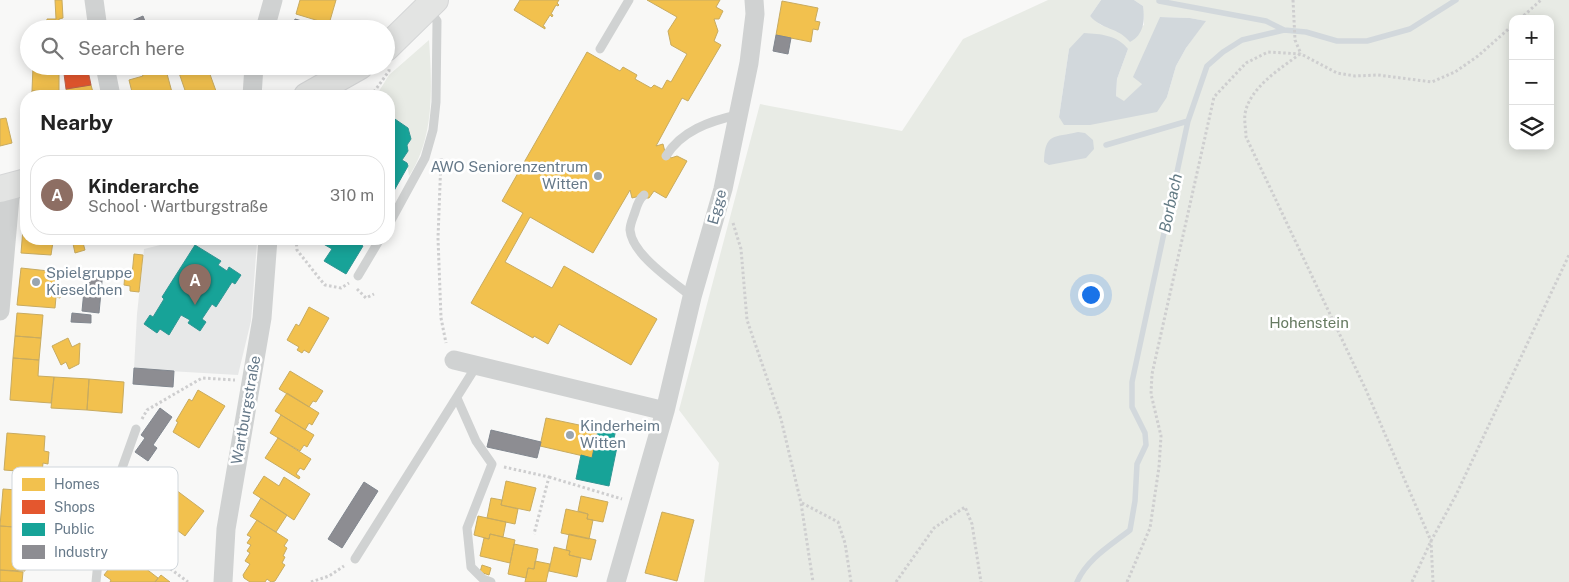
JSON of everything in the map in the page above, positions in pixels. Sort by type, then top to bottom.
[{"type":"main road","points":[[395,47],[431,4]]},
{"type":"main road","points":[[318,90],[344,75]]},
{"type":"street","points":[[94,0],[97,20]]},
{"type":"street","points":[[267,20],[273,0]]},
{"type":"street","name":"Egge","points":[[616,582],[665,411],[692,297],[723,189],[749,63],[755,14],[754,0]]},
{"type":"street","points":[[106,75],[110,90]]},
{"type":"street","points":[[252,90],[253,75]]},
{"type":"street","points":[[0,310],[12,186]]},
{"type":"street","name":"Wartburgstraße","points":[[223,582],[226,528],[262,318],[268,245]]},
{"type":"street","points":[[454,360],[665,411]]},
{"type":"lane","points":[[600,49],[630,0]]},
{"type":"lane","points":[[395,213],[425,158],[433,130],[436,102],[437,21],[431,4]]},
{"type":"lane","points":[[666,156],[672,146],[690,131],[737,115]]},
{"type":"lane","points":[[644,195],[640,198],[631,221],[630,231],[634,243],[646,259],[692,297]]},
{"type":"lane","points":[[358,276],[376,245]]},
{"type":"lane","points":[[355,558],[477,365]]},
{"type":"lane","points":[[457,398],[476,441],[492,464],[466,528],[472,567],[483,579],[490,582]]},
{"type":"lane","points":[[123,467],[136,429]]},
{"type":"path","points":[[1293,0],[1294,40],[1301,54]]},
{"type":"path","points":[[1524,15],[1541,0]]},
{"type":"path","points":[[1127,582],[1150,528],[1159,467],[1161,436],[1151,394],[1152,374],[1214,97],[1246,63],[1268,52],[1301,54],[1337,73],[1355,76],[1378,75],[1432,82],[1455,72],[1478,56],[1509,29]]},
{"type":"path","points":[[1301,54],[1274,73],[1255,92],[1245,113],[1246,137],[1366,390],[1431,541],[1432,582]]},
{"type":"path","points":[[376,90],[387,75]]},
{"type":"path","points":[[441,156],[438,238],[441,318],[446,344],[454,360]]},
{"type":"path","points":[[297,245],[297,250],[325,285],[341,288],[358,276]]},
{"type":"path","points":[[741,249],[747,320],[781,419],[801,503],[813,582]]},
{"type":"path","points":[[1412,582],[1431,541],[1456,495],[1569,255]]},
{"type":"path","points":[[366,298],[374,294]]},
{"type":"path","points":[[136,429],[147,410],[202,378],[250,381]]},
{"type":"path","points":[[492,464],[549,477],[638,503]]},
{"type":"path","points":[[534,534],[549,477]]},
{"type":"path","points":[[801,503],[838,522],[845,543],[851,582]]},
{"type":"path","points":[[896,582],[934,528],[965,507],[972,524],[981,582]]},
{"type":"path","points":[[311,582],[329,576],[355,558]]},
{"type":"path","points":[[172,570],[188,582]]},
{"type":"shaded area","points":[[1101,0],[1134,0],[1143,6],[1144,17],[1142,27],[1135,39],[1130,42],[1090,16]]},
{"type":"shaded area","points":[[1160,17],[1190,18],[1206,21],[1186,48],[1176,66],[1167,97],[1157,112],[1090,125],[1064,125],[1059,117],[1069,49],[1084,33],[1108,36],[1124,44],[1128,49],[1117,79],[1116,96],[1124,101],[1142,84],[1133,77]]},
{"type":"shaded area","points":[[1078,132],[1085,133],[1093,140],[1094,149],[1086,158],[1049,165],[1044,162],[1046,146],[1052,138]]},
{"type":"shaded area","points":[[160,245],[257,245],[251,321],[238,375],[134,369],[137,314],[144,249]]},
{"type":"green space","name":"Hohenstein","points":[[1048,0],[1101,0],[1090,16],[1101,25],[1120,31],[1126,36],[1144,25],[1143,6],[1134,0],[1569,0],[1569,582],[704,582],[719,463],[679,410],[760,104],[902,131],[963,39]],"holes":[[[1160,17],[1190,18],[1205,21],[1176,66],[1167,97],[1059,117],[1069,49],[1128,49],[1117,79],[1116,96],[1124,102],[1142,84]]]},
{"type":"green space","points":[[429,40],[431,93],[428,128],[424,145],[409,176],[407,163],[402,160],[408,151],[407,145],[411,139],[408,128],[395,119],[395,90],[380,90],[389,75],[395,75],[395,70]]},
{"type":"building: Homes","points":[[55,0],[62,0],[63,18],[59,20],[47,20],[56,19]]},
{"type":"building: Homes","points":[[300,0],[336,0],[330,20],[316,20],[296,14]]},
{"type":"building: Homes","points":[[520,0],[559,0],[557,3],[559,5],[556,5],[551,14],[553,15],[552,17],[550,15],[543,26],[545,29],[514,10]]},
{"type":"building: Homes","name":"AWO Seniorenzentrum Witten","points":[[647,0],[720,0],[716,7],[723,11],[719,19],[714,19],[718,31],[714,41],[721,45],[688,101],[682,98],[656,146],[663,144],[666,156],[670,155],[671,158],[677,156],[687,161],[666,198],[654,191],[649,198],[645,198],[644,195],[632,198],[630,190],[593,253],[530,217],[505,262],[552,288],[564,266],[657,319],[631,365],[559,324],[548,344],[534,336],[533,338],[471,303],[523,213],[502,201],[587,52],[620,71],[623,67],[637,75],[635,79],[651,88],[654,85],[662,89],[667,80],[671,82],[687,54],[671,45],[668,31],[677,17]]},
{"type":"building: Homes","points":[[782,1],[818,8],[815,21],[820,22],[818,30],[813,29],[811,42],[776,35]]},
{"type":"building: Homes","points":[[33,75],[59,75],[59,90],[32,90]]},
{"type":"building: Homes","points":[[167,75],[171,90],[132,90],[129,80],[143,76]]},
{"type":"building: Homes","points":[[180,75],[210,75],[216,90],[185,90]]},
{"type":"building: Homes","points":[[91,85],[92,90],[66,90]]},
{"type":"building: Homes","points":[[6,118],[12,143],[0,146],[0,119]]},
{"type":"building: Homes","points":[[22,245],[53,245],[51,255],[21,253]]},
{"type":"building: Homes","points":[[73,245],[84,245],[85,250],[75,253]]},
{"type":"building: Homes","points":[[134,254],[143,255],[139,292],[130,291],[130,286],[124,285],[125,274],[132,275]]},
{"type":"building: Homes","points":[[21,268],[58,272],[56,287],[61,288],[60,298],[56,297],[55,308],[17,305]]},
{"type":"building: Homes","points":[[309,307],[329,318],[309,353],[304,350],[302,353],[297,350],[299,347],[287,340],[296,324],[299,326]]},
{"type":"building: Homes","points":[[17,313],[43,315],[41,338],[15,336]]},
{"type":"building: Homes","points":[[15,336],[41,338],[39,360],[13,358]]},
{"type":"building: Homes","points":[[68,338],[72,347],[80,343],[79,364],[69,369],[66,362],[61,365],[52,346]]},
{"type":"building: Homes","points":[[13,358],[39,360],[38,376],[54,377],[51,403],[10,400]]},
{"type":"building: Homes","points":[[290,371],[323,391],[316,402],[313,401],[309,407],[279,389]]},
{"type":"building: Homes","points":[[54,377],[89,379],[87,410],[51,408]]},
{"type":"building: Homes","points":[[89,379],[124,382],[122,413],[87,410]]},
{"type":"building: Homes","points":[[198,390],[225,406],[199,448],[173,432],[178,422],[176,421],[189,399],[192,401]]},
{"type":"building: Homes","points":[[287,393],[319,413],[312,425],[309,423],[305,430],[275,411]]},
{"type":"building: Homes","points":[[281,415],[314,435],[307,447],[304,445],[300,451],[270,433]]},
{"type":"building: Homes","name":"Kinderheim Witten","points":[[546,418],[598,429],[592,458],[540,446]]},
{"type":"building: Homes","points":[[7,433],[45,436],[44,451],[49,452],[48,464],[43,463],[43,467],[12,467],[12,471],[4,470]]},
{"type":"building: Homes","points":[[278,438],[311,459],[304,470],[300,468],[296,474],[300,477],[299,479],[265,458]]},
{"type":"building: Homes","points":[[264,476],[279,486],[284,477],[310,494],[294,520],[253,493]]},
{"type":"building: Homes","points":[[506,481],[536,488],[530,511],[501,505]]},
{"type":"building: Homes","points":[[3,489],[12,490],[12,527],[0,526]]},
{"type":"building: Homes","points":[[178,492],[204,511],[185,536],[178,531]]},
{"type":"building: Homes","points":[[581,496],[608,502],[603,522],[587,519],[588,514],[578,511]]},
{"type":"building: Homes","points":[[261,498],[287,515],[276,532],[250,516]]},
{"type":"building: Homes","points":[[491,498],[502,500],[501,505],[518,509],[515,524],[487,518]]},
{"type":"building: Homes","points":[[566,509],[588,514],[587,519],[593,520],[589,539],[561,533]]},
{"type":"building: Homes","points":[[662,512],[694,520],[677,581],[645,573]]},
{"type":"building: Homes","points":[[478,516],[506,522],[503,537],[490,534],[489,539],[474,535]]},
{"type":"building: Homes","points":[[257,520],[288,540],[284,546],[287,548],[282,563],[285,565],[275,581],[271,582],[267,579],[265,582],[250,582],[243,575],[250,564],[245,561],[250,553],[247,551],[251,545],[247,543],[251,537],[247,535]]},
{"type":"building: Homes","points":[[0,526],[12,527],[12,570],[25,571],[0,570]]},
{"type":"building: Homes","points":[[490,534],[515,540],[510,563],[480,556],[484,538],[489,539]]},
{"type":"building: Homes","points":[[569,534],[596,540],[591,560],[569,555],[570,551],[566,550]]},
{"type":"building: Homes","points":[[514,544],[538,549],[534,569],[528,568],[526,578],[508,574]]},
{"type":"building: Homes","points":[[554,547],[570,551],[569,555],[581,558],[577,577],[549,571]]},
{"type":"building: Homes","points":[[535,561],[550,564],[546,582],[525,582],[528,568],[534,569]]},
{"type":"building: Homes","points":[[482,565],[491,568],[489,575],[480,572]]},
{"type":"building: Homes","points":[[0,570],[23,572],[22,582],[0,582]]},
{"type":"building: Homes","points":[[108,570],[148,570],[158,578],[155,582],[110,582],[111,580],[104,575]]},
{"type":"building: Homes","points":[[161,575],[170,582],[155,582]]},
{"type":"building: Shops","points":[[64,75],[89,75],[91,85],[66,89]]},
{"type":"building: Public","points":[[395,119],[408,128],[411,139],[407,145],[408,151],[402,160],[408,166],[395,189]]},
{"type":"building: Public","points":[[195,245],[221,261],[218,265],[227,271],[229,267],[241,275],[235,284],[232,282],[216,307],[212,304],[202,319],[206,322],[200,331],[188,323],[190,320],[181,315],[169,335],[160,329],[157,333],[144,324],[150,315],[153,317],[164,299],[162,297]]},
{"type":"building: Public","points":[[325,245],[363,246],[346,274],[324,261],[332,249]]},
{"type":"building: Public","points":[[599,426],[616,430],[612,446],[617,447],[609,486],[576,479],[581,455],[592,458]]},
{"type":"building: Industry","points":[[143,16],[145,20],[134,20]]},
{"type":"building: Industry","points":[[776,35],[791,38],[788,54],[773,51]]},
{"type":"building: Industry","points":[[86,270],[103,271],[99,313],[82,311]]},
{"type":"building: Industry","points":[[72,313],[91,315],[91,323],[71,322]]},
{"type":"building: Industry","points":[[134,368],[174,371],[173,387],[133,384]]},
{"type":"building: Industry","points":[[160,408],[172,417],[153,445],[157,448],[148,461],[135,452],[145,438],[141,435]]},
{"type":"building: Industry","points":[[491,430],[541,442],[537,458],[487,447]]},
{"type":"building: Industry","points":[[364,482],[378,491],[342,548],[328,539]]},
{"type":"waterway","name":"Borbach","points":[[1077,582],[1093,559],[1130,530],[1135,501],[1137,464],[1146,445],[1145,433],[1132,407],[1132,382],[1188,121],[1207,66],[1223,52],[1242,40],[1284,30],[1306,32],[1337,41],[1367,41],[1410,29],[1456,0]]},
{"type":"waterway","points":[[1159,1],[1266,21],[1284,30]]},
{"type":"waterway","points":[[1106,145],[1188,121]]},
{"type":"place","name":"AWO Seniorenzentrum Witten","points":[[598,176]]},
{"type":"place","name":"Spielgruppe Kieselchen","points":[[36,282]]},
{"type":"place","name":"Kinderarche","points":[[195,305]]},
{"type":"place","name":"Kinderheim Witten","points":[[570,435]]}]
